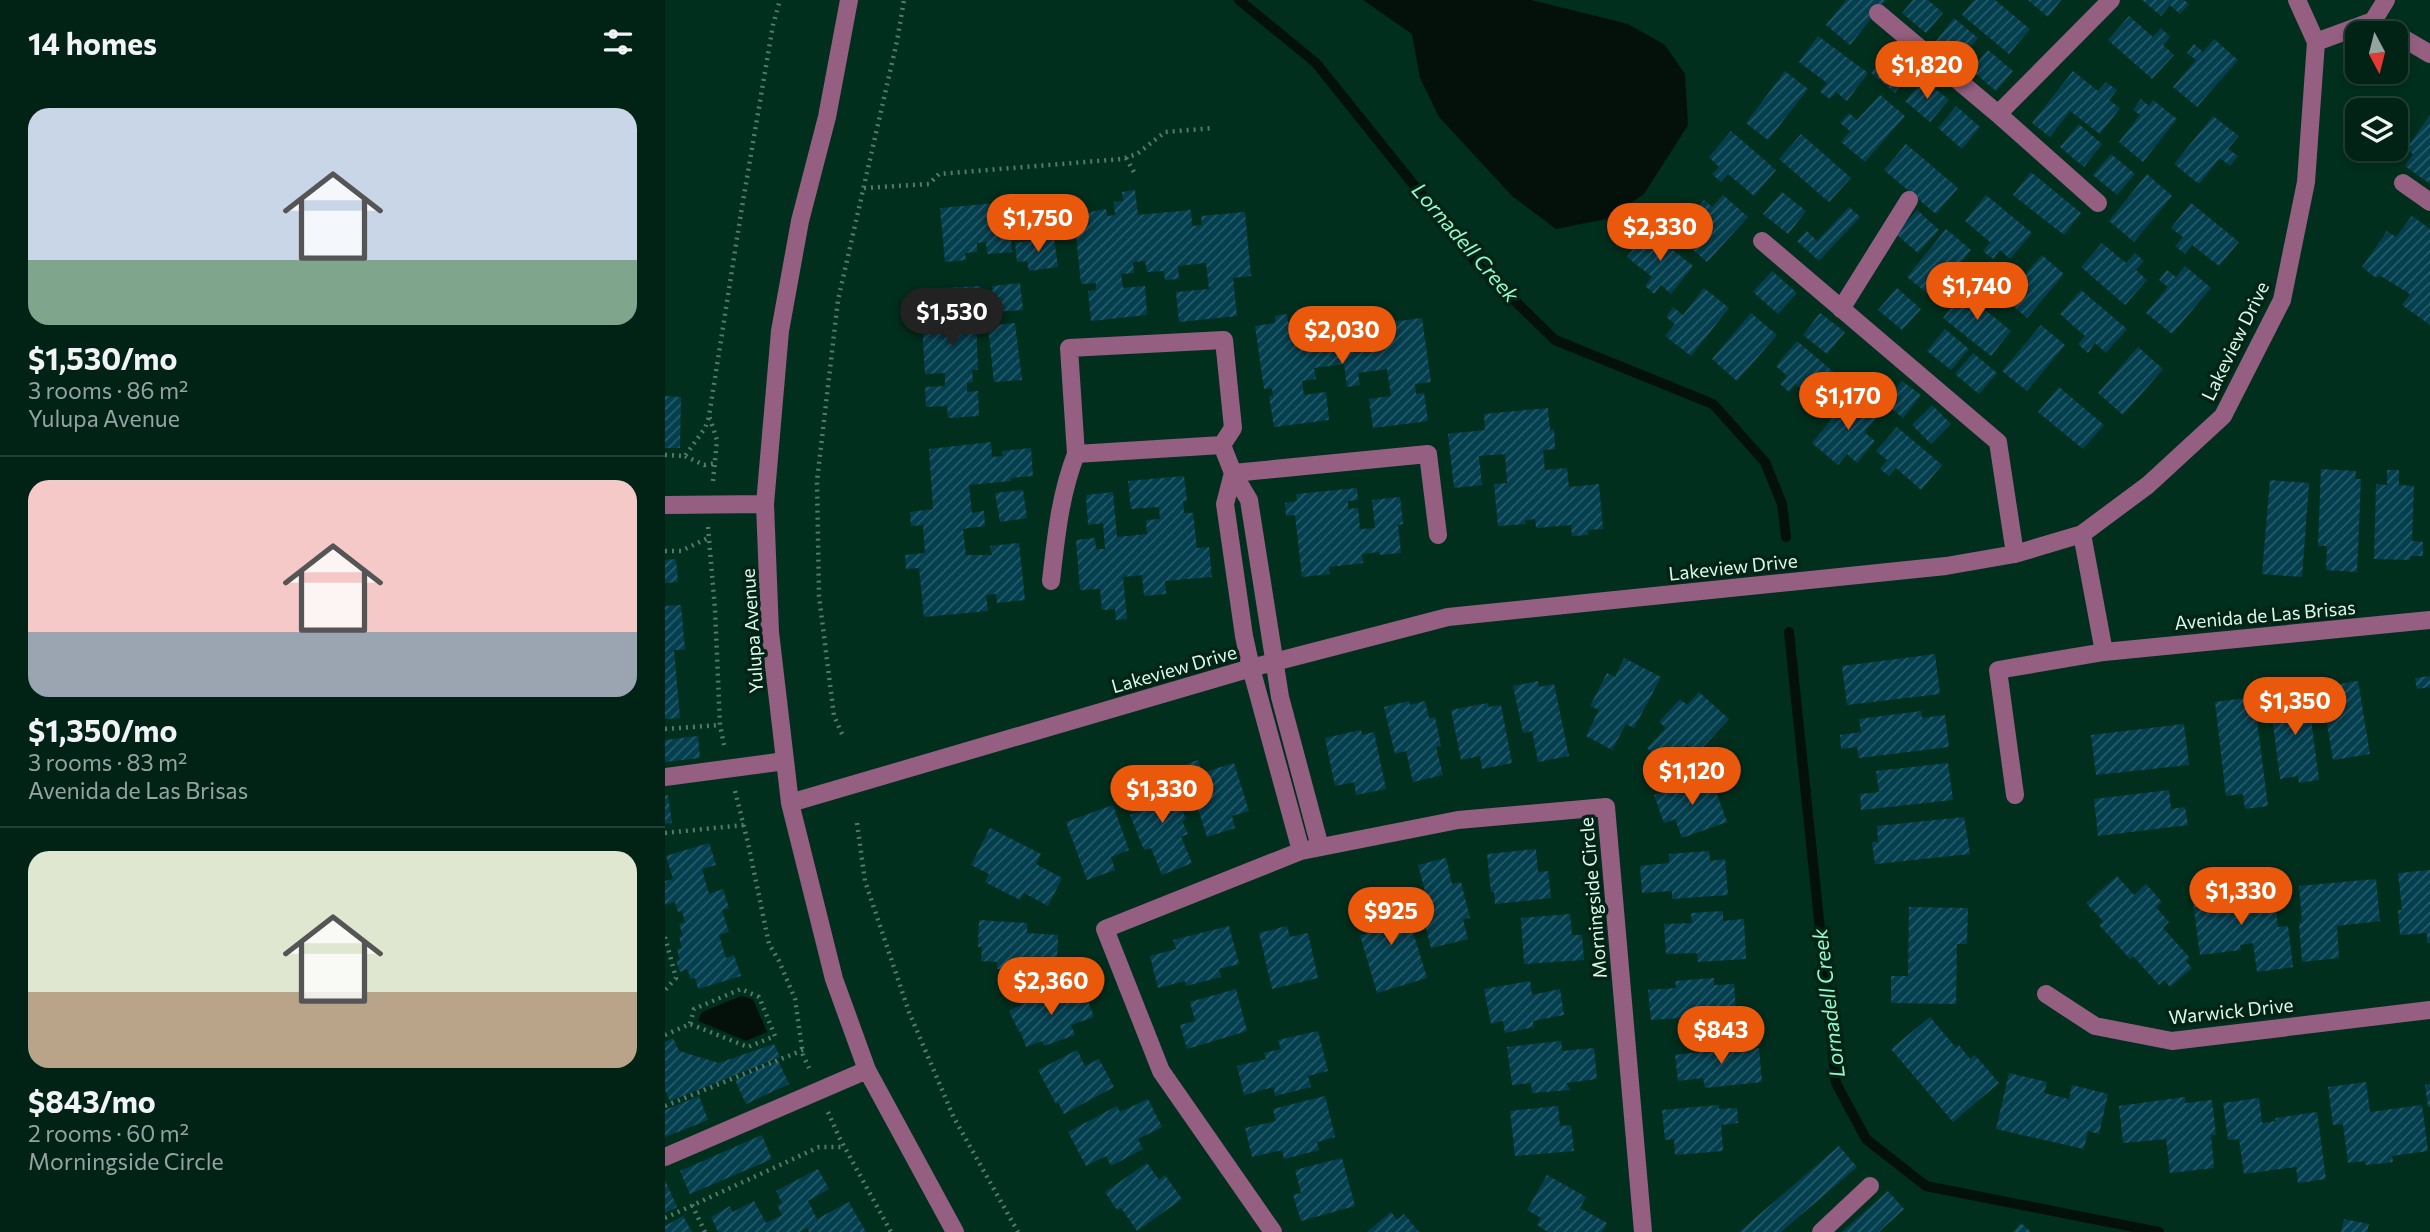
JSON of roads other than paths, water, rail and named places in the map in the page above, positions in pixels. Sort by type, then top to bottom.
[{"type":"street","name":"Yulupa Avenue","points":[[849,0],[827,117],[800,221],[781,331],[765,504],[770,632],[790,803],[834,979],[867,1070],[955,1232]]},
{"type":"street","points":[[1998,114],[2111,0]]},
{"type":"street","name":"Lakeview Drive","points":[[790,803],[1251,668],[1448,617],[1946,566],[2015,554],[2082,534],[2148,485],[2223,416],[2282,300],[2306,182],[2316,42],[2297,0]]},
{"type":"street","points":[[2373,21],[2386,0]]},
{"type":"street","points":[[1878,13],[2098,203]]},
{"type":"street","points":[[2316,42],[2345,31]]},
{"type":"street","points":[[2408,41],[2430,54]]},
{"type":"street","points":[[2403,183],[2430,202]]},
{"type":"street","points":[[1841,309],[1909,200]]},
{"type":"street","points":[[1762,241],[1997,442],[2015,554]]},
{"type":"street","points":[[1051,581],[1059,509],[1076,454],[1069,348],[1224,340],[1233,428],[1222,445]]},
{"type":"street","points":[[1076,454],[1222,445]]},
{"type":"street","points":[[1222,445],[1233,473],[1249,500],[1280,697],[1320,847]]},
{"type":"street","points":[[1233,473],[1428,454],[1439,535]]},
{"type":"street","points":[[1233,473],[1224,504],[1251,668],[1301,851]]},
{"type":"street","points":[[665,505],[765,504]]},
{"type":"street","points":[[2082,534],[2104,652]]},
{"type":"street","name":"Avenida de Las Brisas","points":[[2015,795],[1999,670],[2104,652],[2430,620]]},
{"type":"street","points":[[665,777],[785,761]]},
{"type":"street","name":"Morningside Circle","points":[[1273,1232],[1161,1071],[1105,929],[1301,851],[1458,820],[1606,807],[1643,1232]]},
{"type":"street","name":"Warwick Drive","points":[[2046,995],[2095,1026],[2172,1041],[2430,1010]]},
{"type":"street","points":[[665,1157],[867,1070]]},
{"type":"street","points":[[1821,1232],[1870,1186]]},
{"type":"waterway","name":"Lornadell Creek","points":[[1239,0],[1316,63],[1478,265],[1555,340],[1713,404],[1765,462],[1782,504],[1786,537]]},
{"type":"waterway","name":"Lornadell Creek","points":[[1789,632],[1836,1083],[1866,1139],[1926,1186],[2159,1232]]}]
